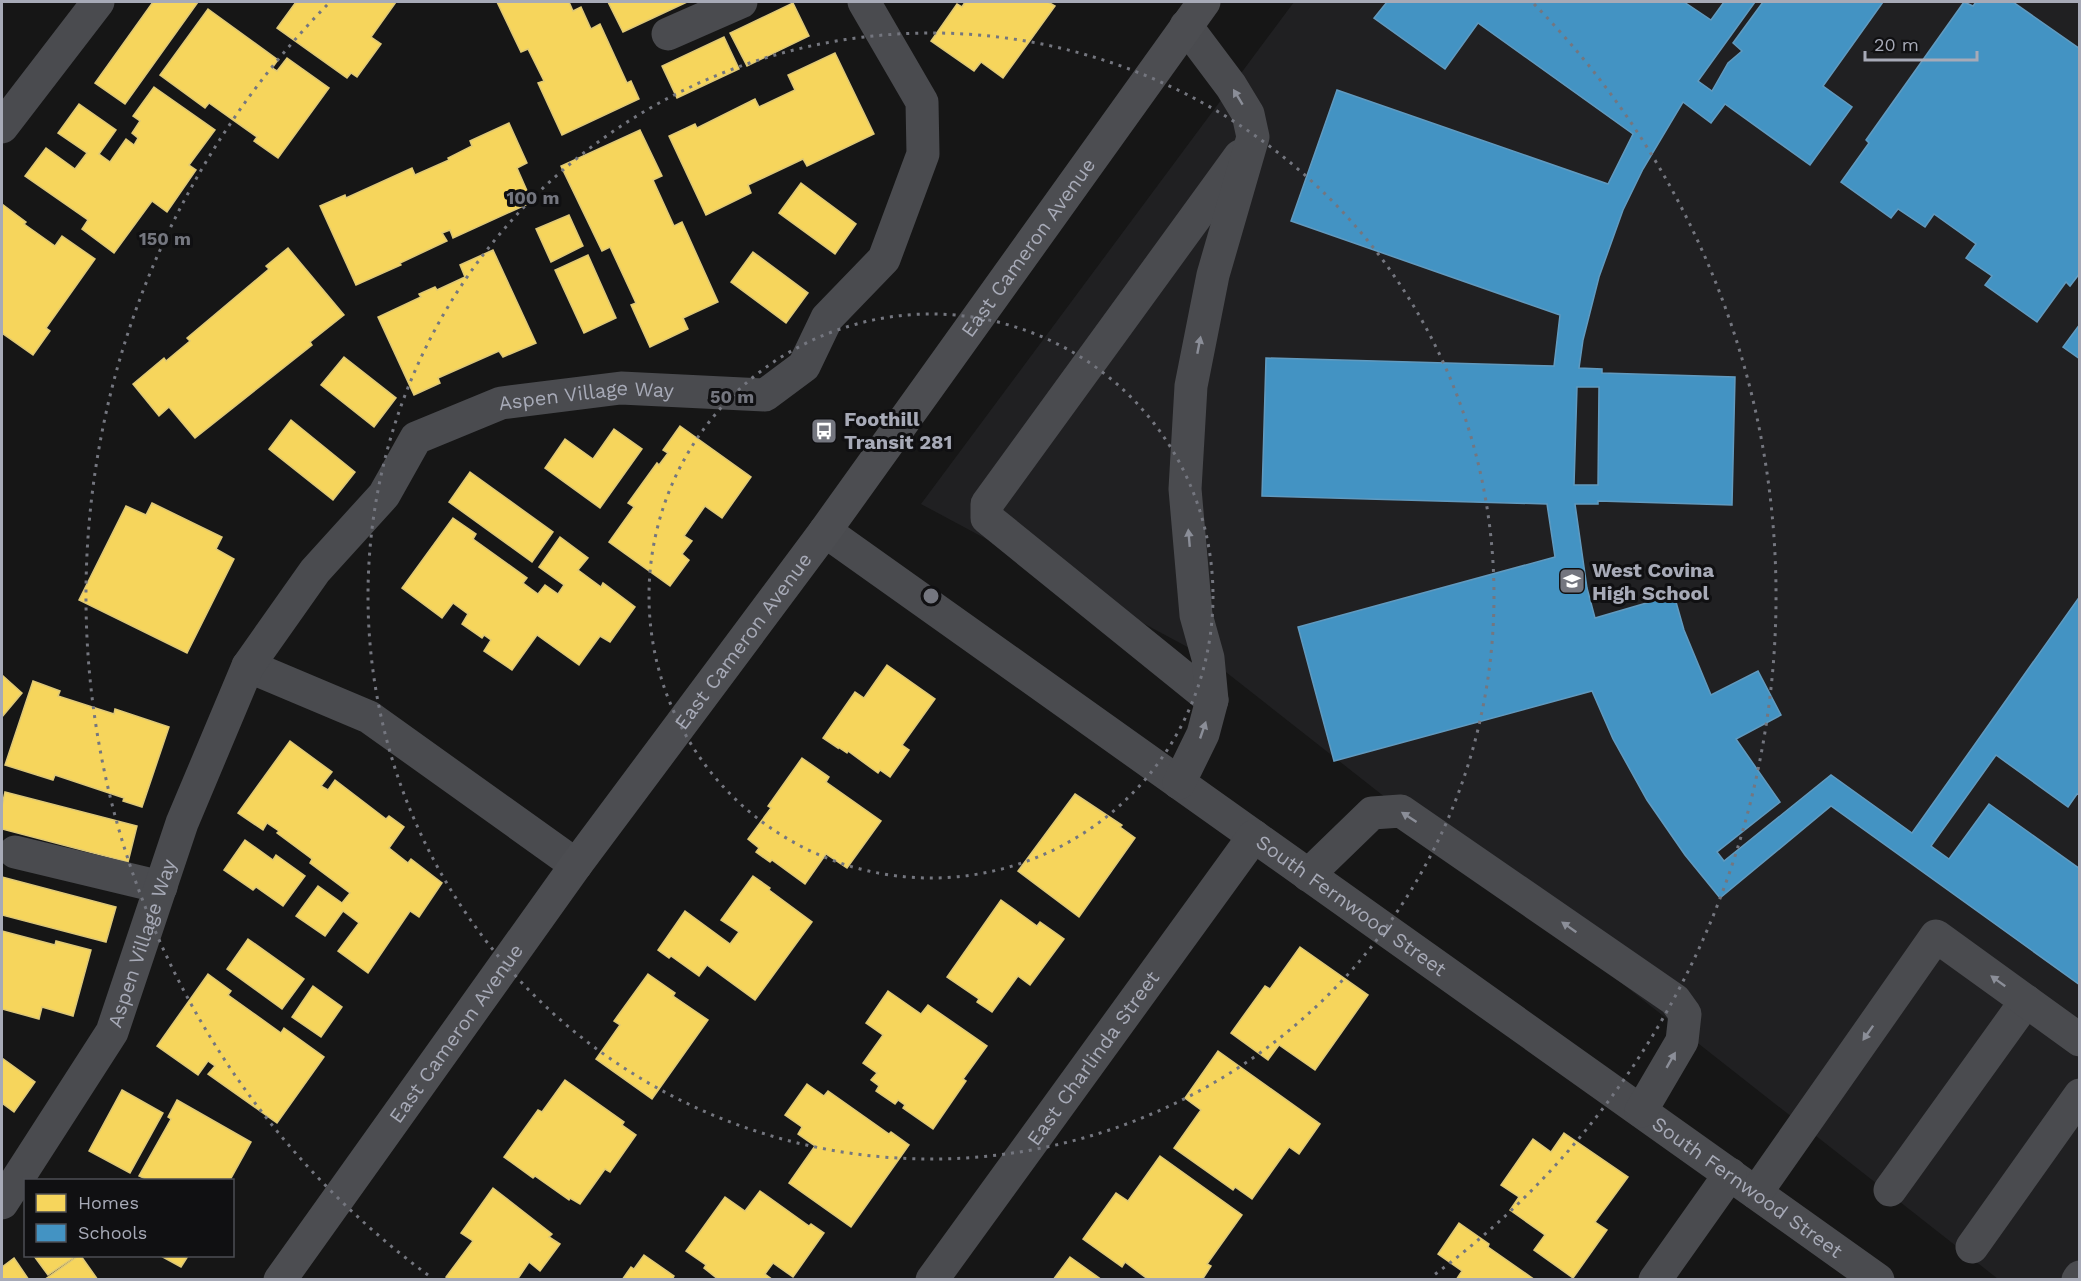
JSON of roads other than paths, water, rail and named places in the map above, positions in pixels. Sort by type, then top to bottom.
[{"type":"main road","name":"East Cameron Avenue","points":[[280,1280],[576,865],[825,531],[1195,14]]},
{"type":"street","points":[[2,127],[98,2]]},
{"type":"street","points":[[668,34],[741,2]]},
{"type":"street","name":"Aspen Village Way","points":[[2,1203],[112,1032],[182,823],[248,666],[315,571],[384,495],[416,438],[501,403],[621,388],[765,395],[804,366],[827,318],[884,260],[923,154],[922,102],[864,2]]},
{"type":"street","points":[[1179,783],[1203,734],[1212,700],[1208,658],[1196,615],[1185,489],[1191,386],[1213,274],[1253,137],[1248,114],[1231,86],[1195,14]]},
{"type":"street","points":[[1212,700],[987,518],[987,504],[1253,137]]},
{"type":"street","name":"South Fernwood Street","points":[[825,531],[1878,1280]]},
{"type":"street","points":[[248,666],[369,717],[576,865]]},
{"type":"street","points":[[1308,874],[1372,813],[1401,811],[1675,1000],[1685,1014],[1682,1041],[1641,1111]]},
{"type":"street","name":"East Charlinda Street","points":[[932,1280],[1254,836]]},
{"type":"street","points":[[15,852],[160,887]]},
{"type":"street","points":[[1756,1193],[1936,936],[2079,1040]]},
{"type":"street","points":[[1890,1190],[2026,1001]]},
{"type":"street","points":[[1972,1247],[2079,1095]]},
{"type":"street","points":[[1655,1280],[1730,1174]]},
{"type":"place","name":"Foothill Transit 281","points":[[824,431]]},
{"type":"place","name":"West Covina High School","points":[[1572,581]]}]
